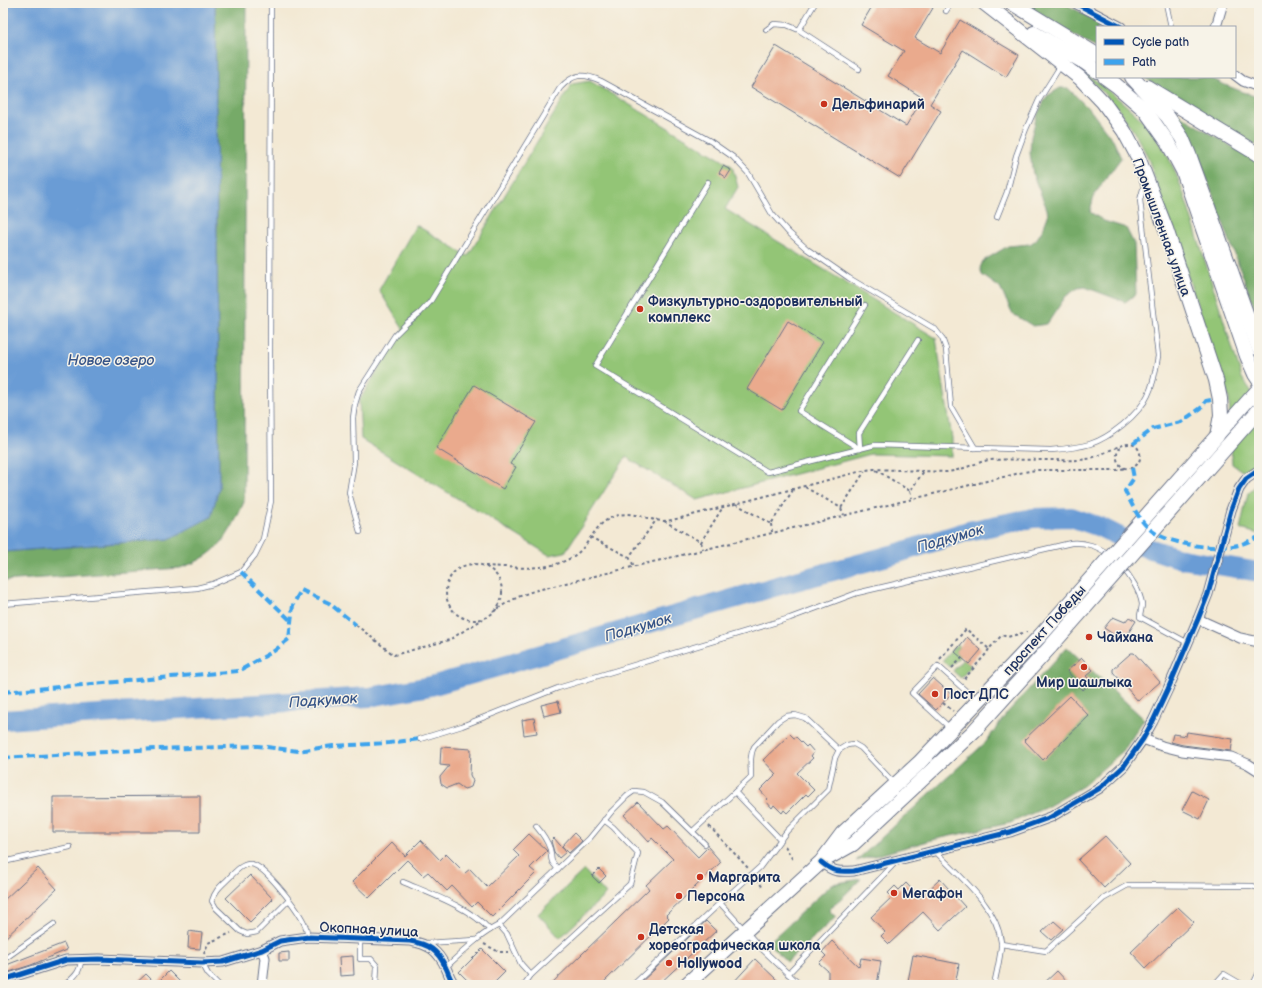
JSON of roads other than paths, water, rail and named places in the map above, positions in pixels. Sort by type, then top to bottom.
[{"type":"main road","points":[[1012,3],[1096,54]]},
{"type":"main road","points":[[983,6],[1084,61],[1096,70]]},
{"type":"main road","name":"Промышленная улица","points":[[983,6],[1080,78],[1103,102],[1124,131],[1138,157],[1166,229],[1216,380],[1221,415],[1217,436]]},
{"type":"main road","points":[[1106,78],[1144,110],[1167,141],[1183,172],[1247,356],[1259,380]]},
{"type":"main road","points":[[1133,78],[1168,117],[1182,138],[1259,349]]},
{"type":"main road","points":[[1134,78],[1259,155]]},
{"type":"main road","name":"проспект Победы","points":[[686,985],[821,862],[842,834],[919,763],[952,730],[978,702],[1034,634],[1259,389]]},
{"type":"main road","name":"проспект Победы","points":[[821,862],[853,844],[974,730],[1051,646],[1259,410]]},
{"type":"street","points":[[1075,3],[1120,26]]},
{"type":"street","points":[[1215,26],[1223,3]]},
{"type":"street","points":[[1236,75],[1243,81],[1259,87]]},
{"type":"street","points":[[821,862],[830,869],[841,871],[854,870],[1010,832],[1051,816],[1100,788],[1124,766],[1143,739],[1168,689],[1208,594],[1231,510],[1239,489],[1246,479],[1259,470]]},
{"type":"street","points":[[1198,619],[1240,638],[1259,642]]},
{"type":"street","points":[[1143,739],[1182,751],[1231,757],[1248,764],[1259,771]]},
{"type":"street","name":"Окопная улица","points":[[3,980],[66,960],[99,959],[202,964],[223,962],[262,950],[280,941],[308,937],[410,941],[424,944],[438,954],[455,985]]},
{"type":"street","points":[[262,950],[265,958],[262,985]]},
{"type":"lane","points":[[3,604],[197,588],[213,584],[241,572],[255,555],[263,539],[271,501],[271,3]]},
{"type":"lane","points":[[799,30],[815,3]]},
{"type":"lane","points":[[946,11],[951,3]]},
{"type":"lane","points":[[1166,3],[1171,26]]},
{"type":"lane","points":[[766,30],[774,24],[787,25],[799,30],[859,69]]},
{"type":"lane","points":[[997,217],[1007,192],[1016,156],[1038,100],[1061,64]]},
{"type":"lane","points":[[360,532],[349,493],[354,462],[353,418],[359,391],[395,335],[430,302],[560,88],[568,79],[579,75],[590,76],[601,81],[710,141],[733,156],[748,173],[772,214],[788,232],[807,249],[844,274],[935,329],[942,338],[946,349],[951,407],[976,448]]},
{"type":"lane","points":[[708,182],[595,366],[768,472],[875,445],[1050,450],[1070,449],[1090,444],[1121,427],[1135,413],[1148,396],[1155,376],[1158,356],[1140,200],[1143,189],[1148,183]]},
{"type":"lane","points":[[860,449],[799,411],[865,305]]},
{"type":"lane","points":[[860,449],[859,433],[918,340]]},
{"type":"lane","points":[[420,739],[462,726],[558,688],[790,618],[857,593],[1071,543],[1084,542],[1113,558]]},
{"type":"lane","points":[[1119,563],[1131,577],[1136,588],[1142,604],[1140,617],[1188,643]]},
{"type":"lane","points":[[952,730],[912,694],[938,666],[978,702]]},
{"type":"lane","points":[[693,831],[751,777],[751,758],[754,748],[778,721],[786,716],[795,715],[805,718],[839,750]]},
{"type":"lane","points":[[633,985],[760,867],[786,832],[828,790],[835,758],[839,750],[847,745],[854,744],[861,748],[895,785]]},
{"type":"lane","points":[[446,967],[477,940],[499,925],[589,839],[604,820],[627,796],[634,791],[644,792],[662,802],[705,844]]},
{"type":"lane","points":[[735,792],[781,840]]},
{"type":"lane","points":[[524,985],[530,975],[630,884],[638,853],[614,827],[604,820]]},
{"type":"lane","points":[[536,826],[544,836],[550,849],[550,861],[558,869]]},
{"type":"lane","points":[[3,862],[70,847]]},
{"type":"lane","points":[[934,851],[979,897],[991,912],[998,929],[1001,944],[994,985]]},
{"type":"lane","points":[[788,974],[898,860]]},
{"type":"lane","points":[[289,900],[257,932],[248,934],[240,931],[216,908],[212,901],[214,893],[243,865],[250,864],[259,867],[289,900],[306,926],[308,937]]},
{"type":"lane","points":[[403,882],[449,902],[478,919],[490,930]]},
{"type":"lane","points":[[1001,944],[1046,951],[1103,899],[1128,885],[1252,886],[1259,888]]},
{"type":"lane","points":[[720,903],[760,947],[800,985]]},
{"type":"lane","points":[[3,960],[54,924]]},
{"type":"lane","points":[[499,925],[507,934],[521,964],[530,975]]},
{"type":"lane","points":[[360,939],[360,958],[371,959],[377,966],[376,985]]},
{"type":"lane","points":[[424,944],[477,940]]},
{"type":"lane","points":[[65,985],[78,973],[81,966],[81,959]]},
{"type":"lane","points":[[202,964],[208,974],[219,985]]},
{"type":"lane","points":[[1253,985],[1259,972]]},
{"type":"lane","points":[[1214,985],[1224,974],[1243,985]]},
{"type":"lane","points":[[70,981],[74,985]]},
{"type":"water","name":"Новое озеро","points":[[3,3],[215,3],[219,488],[211,517],[169,539],[3,552]]},
{"type":"waterway","name":"Подкумок","points":[[3,720],[369,697],[431,686],[781,585],[895,554],[968,531],[1033,518],[1071,517],[1100,527],[1132,543],[1182,559],[1259,572]]},
{"type":"place","name":"Дельфинарий","points":[[824,104]]},
{"type":"place","name":"Физкультурно-оздоровительный комплекс","points":[[640,309]]},
{"type":"place","name":"Чайхана","points":[[1089,637]]},
{"type":"place","name":"Мир шашлыка","points":[[1084,667]]},
{"type":"place","name":"Пост ДПС","points":[[935,694]]},
{"type":"place","name":"Маргарита","points":[[700,877]]},
{"type":"place","name":"Мегафон","points":[[894,893]]},
{"type":"place","name":"Персона","points":[[679,896]]},
{"type":"place","name":"Детская хореографическая школа","points":[[641,937]]},
{"type":"place","name":"Hollywood","points":[[669,963]]}]
